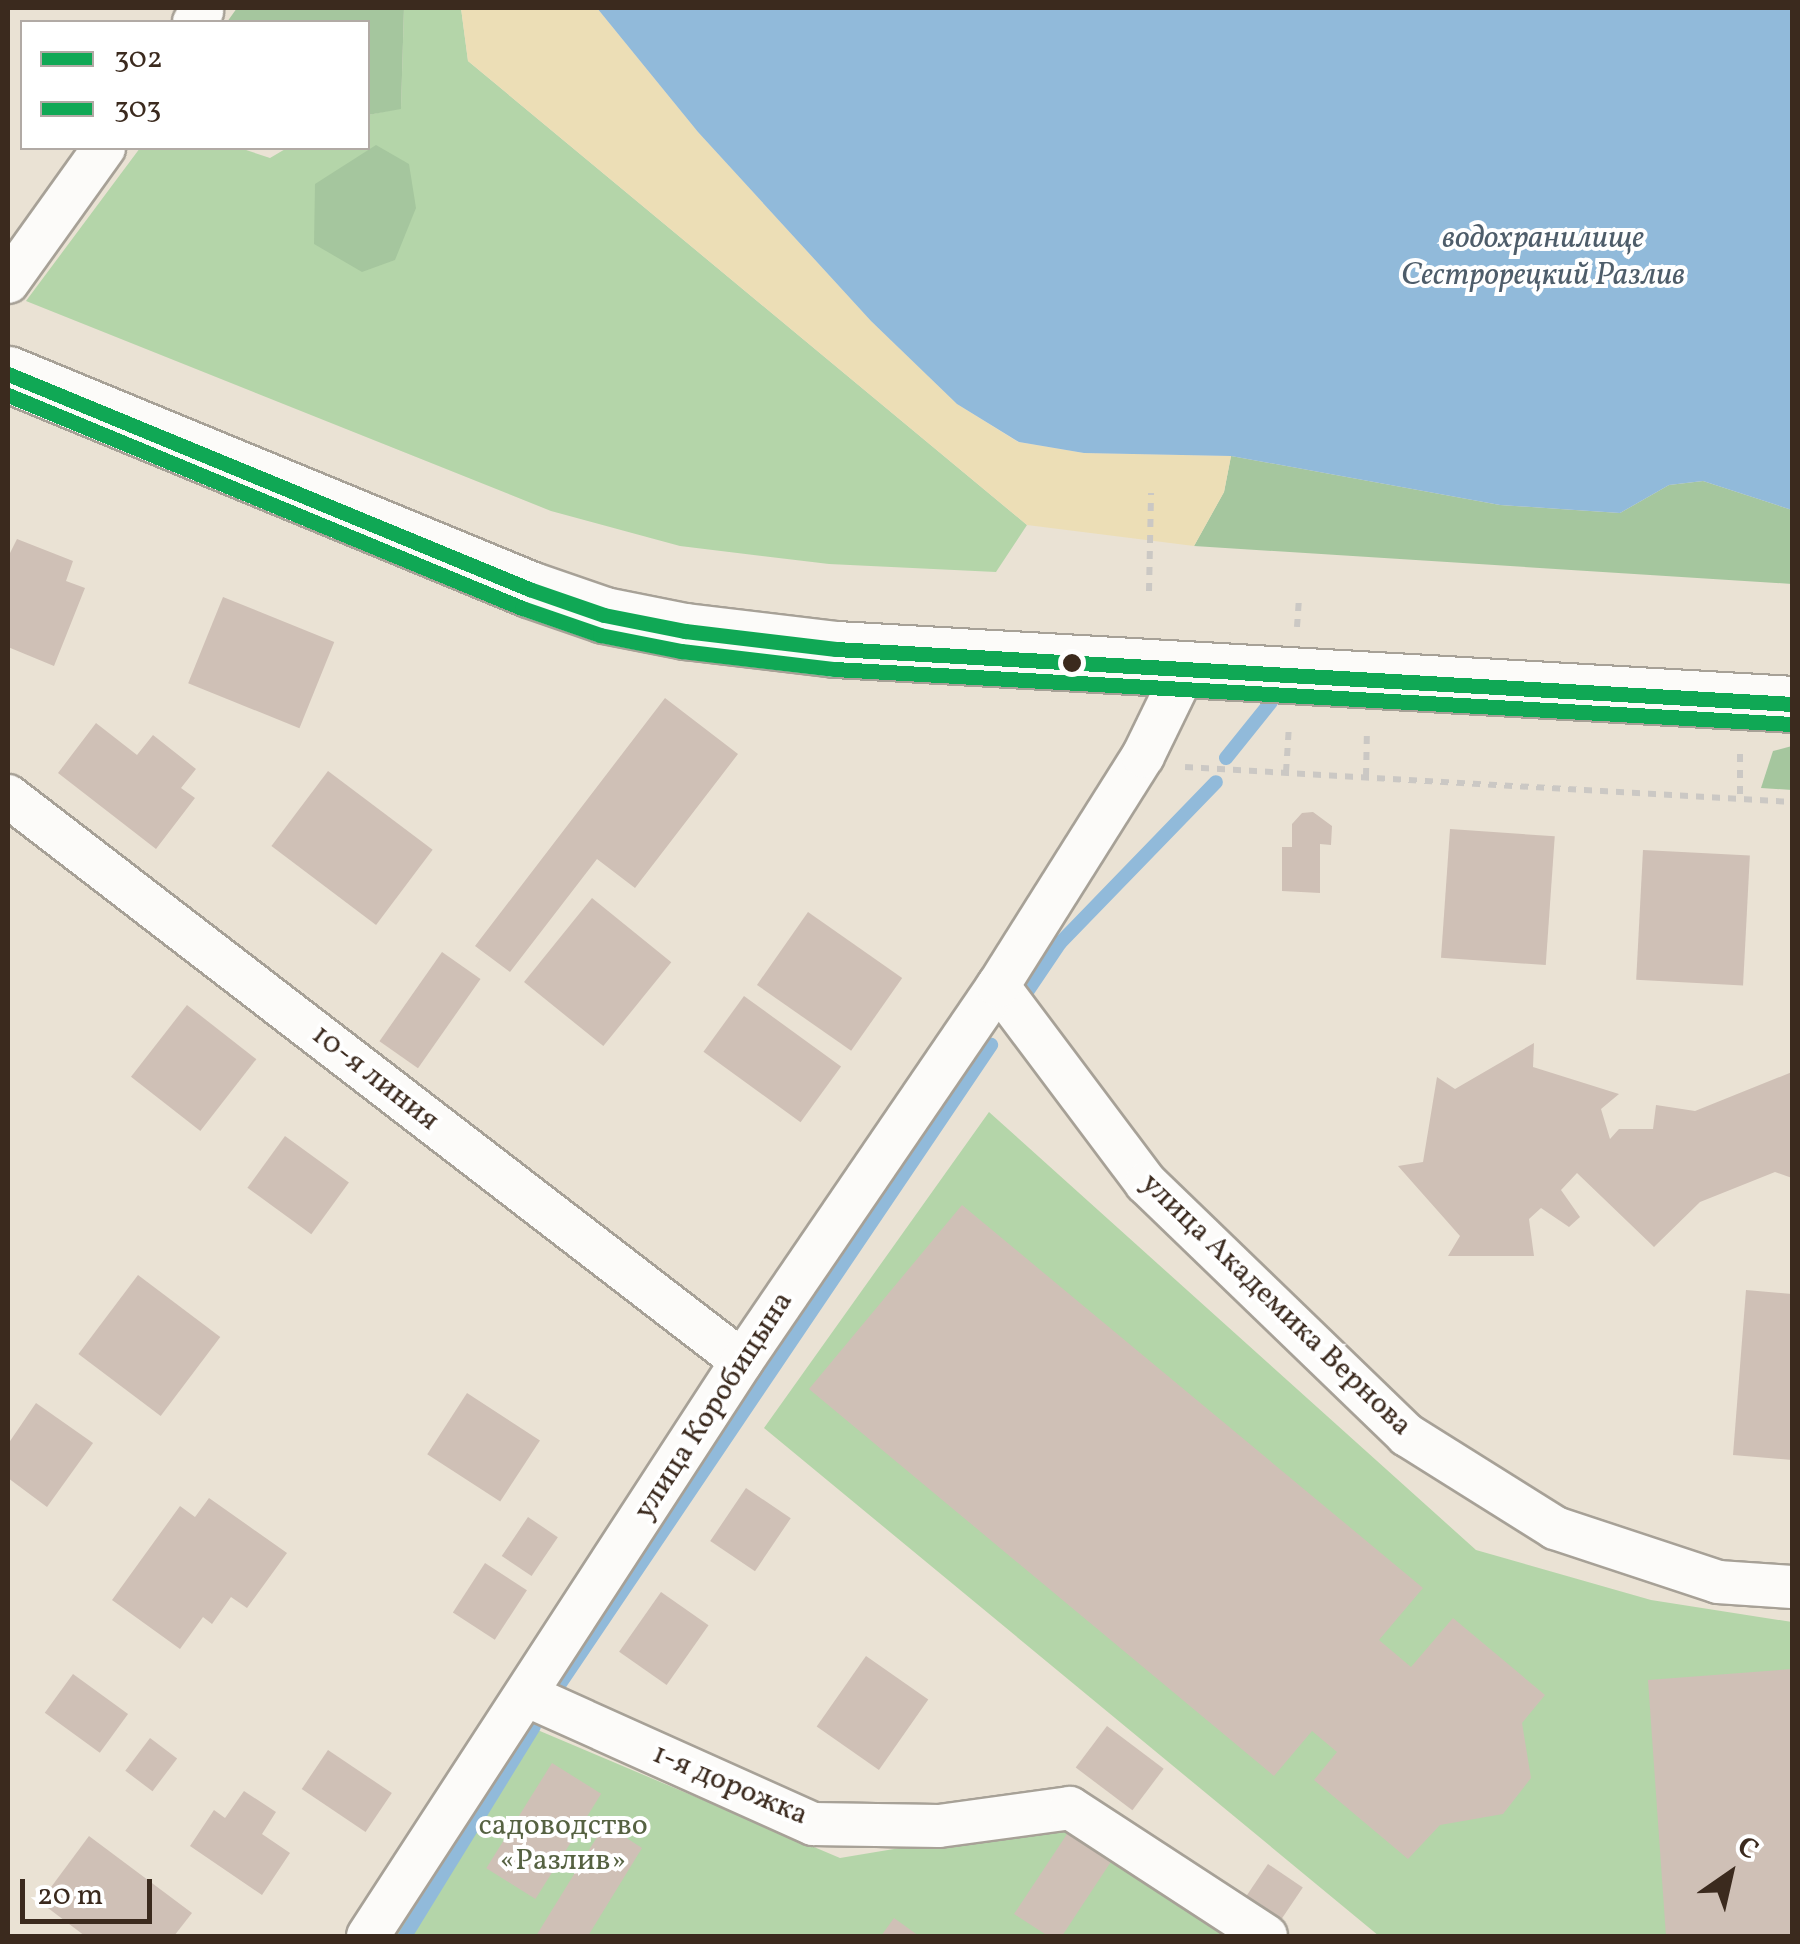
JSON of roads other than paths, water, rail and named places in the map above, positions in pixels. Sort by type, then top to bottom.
[{"type":"street","points":[[8,282],[103,150]]},
{"type":"street","points":[[8,374],[604,615],[836,649],[1792,704]]},
{"type":"street","name":"улица Коробицына","points":[[368,1936],[742,1361],[998,986],[1142,756],[1185,670]]},
{"type":"street","name":"10-я линия","points":[[8,796],[742,1361]]},
{"type":"street","name":"улица Академика Вернова","points":[[998,986],[1146,1183],[1408,1436],[1555,1528],[1718,1582],[1792,1587]]},
{"type":"street","name":"1-я дорожка","points":[[526,1695],[814,1824],[939,1826],[1070,1808],[1266,1936]]},
{"type":"water","name":"водохранилище Сестрорецкий Разлив","points":[[597,8],[1792,8],[1792,510],[1703,481],[1669,485],[1620,513],[1500,505],[1231,456],[1084,453],[1019,442],[957,404],[871,321],[698,132]]},
{"type":"waterway","points":[[1226,758],[1271,702]]},
{"type":"waterway","points":[[1018,1005],[1060,943],[1216,782]]},
{"type":"waterway","points":[[557,1688],[991,1045]]},
{"type":"waterway","points":[[405,1936],[534,1726]]},
{"type":"park label","name":"садоводство «Разлив»","points":[[563,1843]]}]
